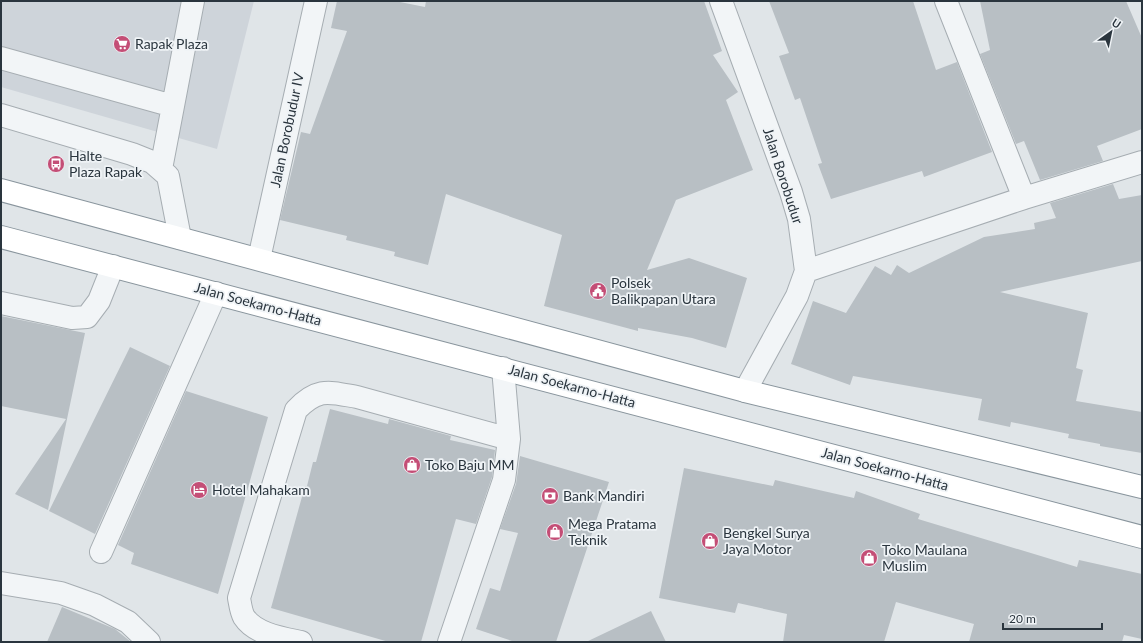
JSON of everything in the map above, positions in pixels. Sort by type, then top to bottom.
[{"type":"highway","points":[[1,190],[745,391],[1142,487]]},
{"type":"highway","name":"Jalan Soekarno-Hatta","points":[[1,237],[1142,536]]},
{"type":"street","points":[[161,168],[193,1]]},
{"type":"street","name":"Jalan Borobudur IV","points":[[259,259],[316,1]]},
{"type":"street","name":"Jalan Borobudur","points":[[721,1],[791,192],[798,219],[806,271],[797,296],[745,391]]},
{"type":"street","points":[[946,1],[1024,198]]},
{"type":"street","points":[[1,58],[174,106]]},
{"type":"street","points":[[1,115],[132,154],[152,162],[161,168],[168,176],[170,183],[180,238]]},
{"type":"street","points":[[806,271],[1024,198],[1142,162]]},
{"type":"street","points":[[1,304],[72,318],[87,317],[99,301],[113,266]]},
{"type":"street","points":[[101,552],[216,293]]},
{"type":"street","points":[[449,642],[504,480],[509,439],[503,368]]},
{"type":"street","points":[[301,642],[282,638],[256,628],[243,616],[239,598],[296,410],[304,401],[316,393],[337,393],[357,397],[509,439]]},
{"type":"street","points":[[1,583],[61,593],[95,605],[128,622],[149,642]]},
{"type":"shaded area","name":"Rapak Plaza","points":[[1,1],[254,1],[217,149],[1,87]]},
{"type":"building","points":[[337,1],[395,1],[425,7],[426,1],[704,1],[722,51],[713,55],[738,92],[726,100],[753,170],[676,200],[647,270],[689,258],[747,278],[726,348],[692,338],[638,328],[638,331],[544,306],[562,235],[446,194],[428,265],[394,256],[395,252],[346,240],[347,236],[280,220],[301,132],[310,134],[347,31],[331,28]]},
{"type":"building","points":[[769,1],[913,1],[936,70],[957,62],[992,152],[924,177],[922,171],[831,199],[818,164],[822,163],[800,98],[795,100],[779,56],[789,53]]},
{"type":"building","points":[[980,1],[1126,1],[1142,38],[1142,129],[1097,146],[1103,161],[1040,180],[1024,141],[1016,144],[980,54],[990,50]]},
{"type":"building","points":[[1113,184],[1119,199],[1142,195],[1142,261],[1000,292],[1088,313],[1076,368],[1083,370],[1076,401],[1142,412],[1142,453],[1100,446],[1100,444],[1068,438],[1069,434],[1011,422],[1010,427],[978,420],[982,399],[853,376],[850,385],[791,364],[813,301],[846,313],[875,266],[891,275],[897,265],[909,273],[984,237],[1035,229],[1034,223],[1056,218],[1050,203]]},
{"type":"building","points":[[1,316],[85,333],[48,510],[15,494],[66,419],[1,406]]},
{"type":"building","points":[[130,347],[170,366],[95,534],[49,511]]},
{"type":"building","name":"Hotel Mahakam","points":[[186,391],[268,417],[218,594],[131,564],[134,553],[118,545]]},
{"type":"building","points":[[330,409],[388,424],[389,419],[451,436],[450,440],[495,450],[492,477],[476,524],[456,519],[421,642],[389,642],[271,608],[305,486],[307,486],[313,462],[316,462]]},
{"type":"building","name":"Mega Pratama Teknik","points":[[520,456],[609,482],[556,642],[515,642],[476,629],[490,588],[500,591],[518,533],[500,529],[516,484]]},
{"type":"building","points":[[684,468],[773,486],[775,480],[854,498],[856,491],[920,514],[918,519],[1077,567],[1079,560],[1142,574],[1142,639],[1124,635],[1122,642],[969,642],[974,624],[896,602],[884,642],[783,642],[787,614],[738,603],[735,613],[659,598]]},
{"type":"building","points":[[62,607],[115,629],[131,642],[47,642]]},
{"type":"building","points":[[651,611],[666,642],[586,642]]},
{"type":"place","name":"Rapak Plaza","points":[[122,44]]},
{"type":"place","name":"Halte Plaza Rapak","points":[[56,164]]},
{"type":"place","name":"Polsek Balikpapan Utara","points":[[598,291]]},
{"type":"place","name":"Toko Baju MM","points":[[412,465]]},
{"type":"place","name":"Hotel Mahakam","points":[[199,490]]},
{"type":"place","name":"Bank Mandiri","points":[[550,496]]},
{"type":"place","name":"Mega Pratama Teknik","points":[[555,532]]},
{"type":"place","name":"Bengkel Surya Jaya Motor","points":[[710,541]]},
{"type":"place","name":"Toko Maulana Muslim","points":[[869,558]]}]
